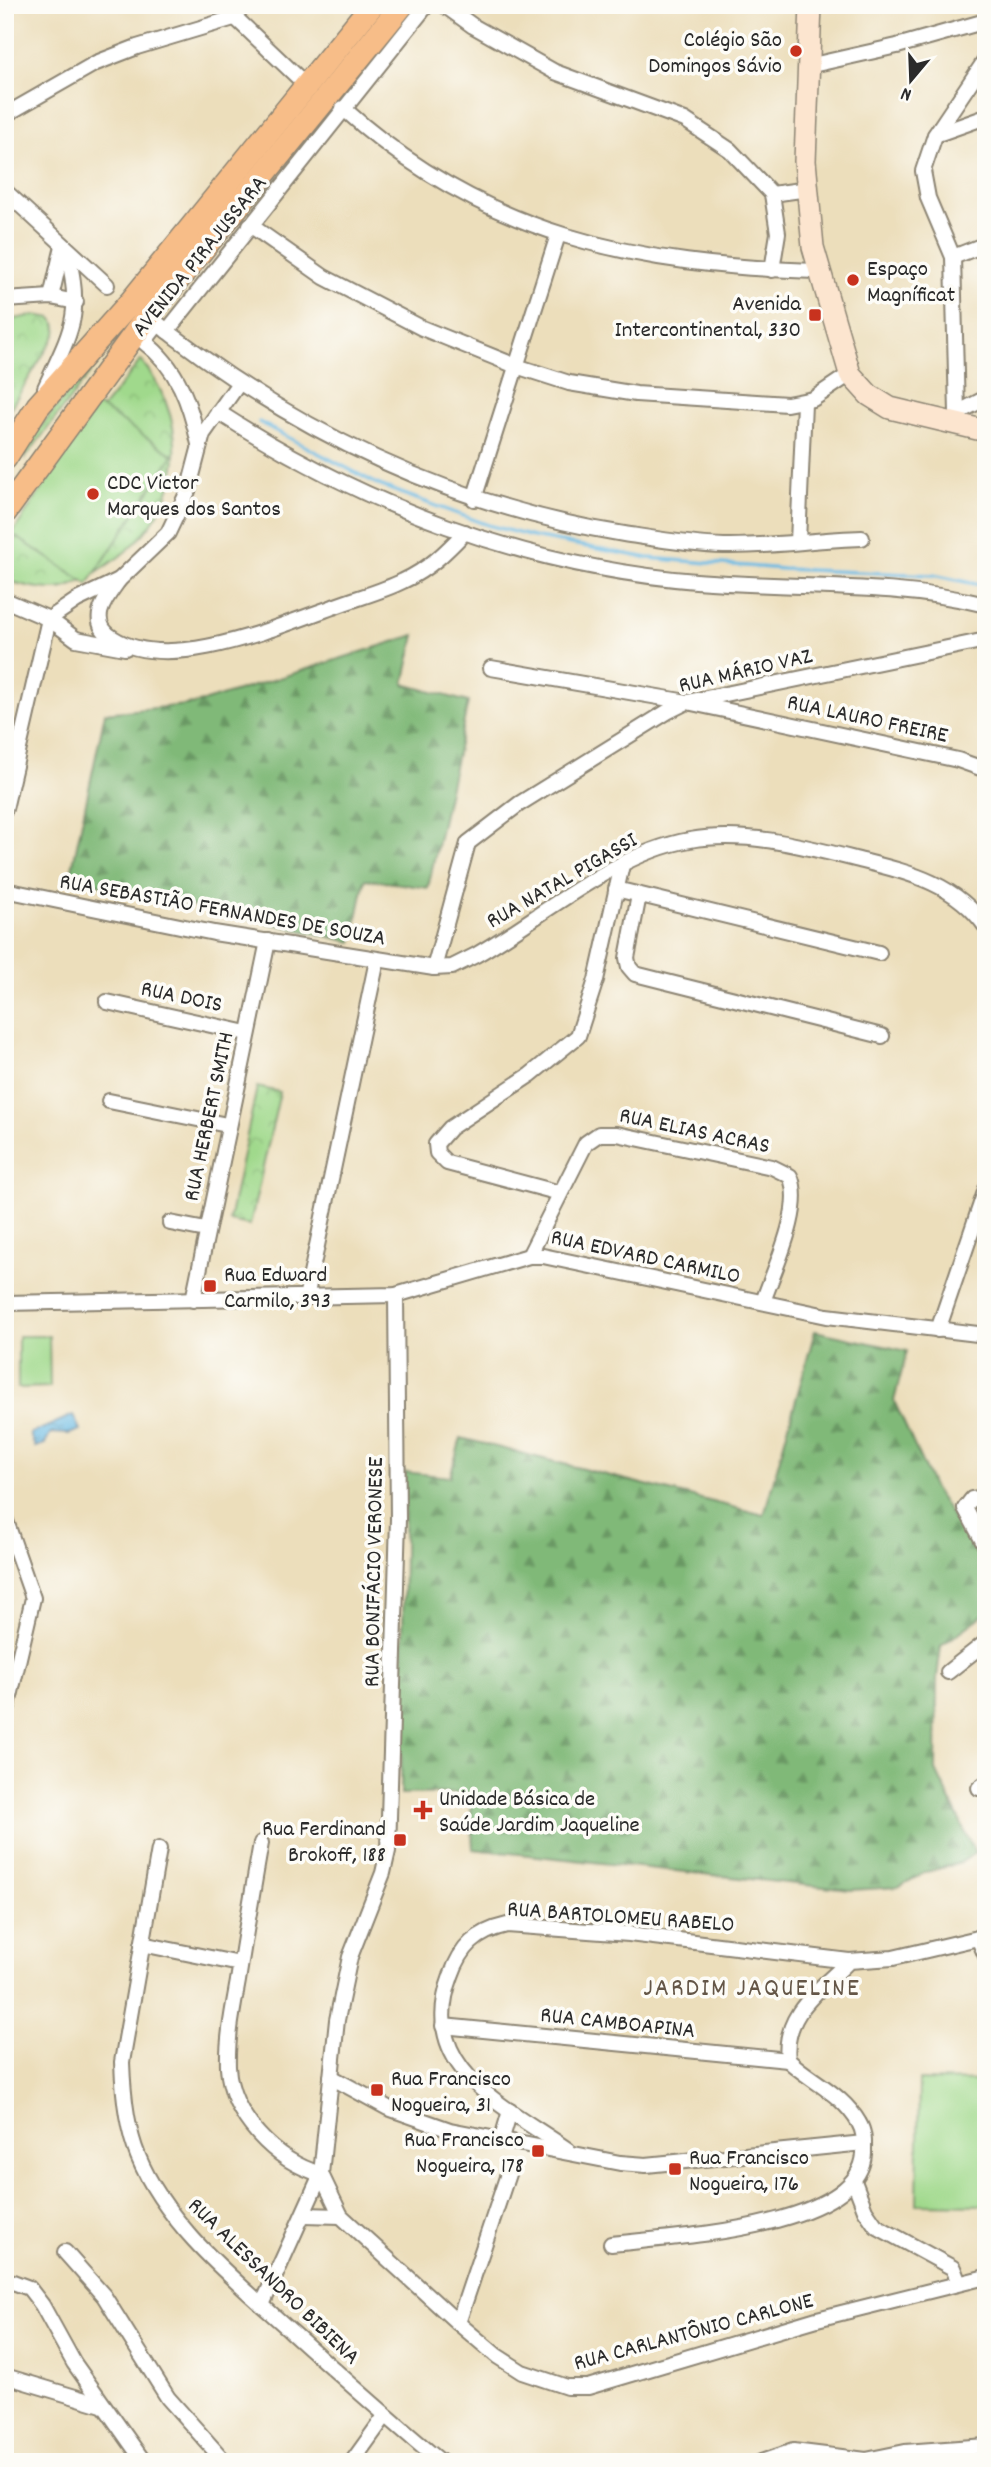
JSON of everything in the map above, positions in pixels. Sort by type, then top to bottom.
[{"type":"main road","name":"AVENIDA PIRAJUSSARA","points":[[7,450],[38,406],[151,318],[307,86],[372,5]]},
{"type":"main road","name":"AVENIDA PIRAJUSSARA","points":[[5,512],[151,318],[402,5]]},
{"type":"main road","points":[[5,494],[13,474],[7,450]]},
{"type":"street","points":[[222,5],[307,86]]},
{"type":"street","name":"AVENIDA PIRAJUSSARA","points":[[151,318],[250,225],[427,5]]},
{"type":"street","points":[[444,5],[473,26],[555,72],[685,120],[730,150],[772,194],[778,233],[772,270]]},
{"type":"street","points":[[811,5],[805,130],[808,189],[819,271],[850,374],[869,395],[890,408],[956,417],[986,431]]},
{"type":"street","points":[[5,115],[96,63],[137,47],[234,18]]},
{"type":"street","points":[[808,66],[897,46],[986,21]]},
{"type":"street","points":[[956,417],[953,257],[925,187],[926,158],[935,135],[986,59]]},
{"type":"street","points":[[343,108],[380,141],[450,189],[511,217],[558,234],[658,256],[772,270],[819,271]]},
{"type":"street","points":[[935,135],[986,117]]},
{"type":"street","points":[[772,194],[808,189]]},
{"type":"street","points":[[5,191],[107,285]]},
{"type":"street","points":[[250,225],[324,277],[422,328],[516,366],[569,383],[636,394],[757,405],[804,403],[850,374]]},
{"type":"street","points":[[474,499],[558,234]]},
{"type":"street","points":[[953,257],[986,244]]},
{"type":"street","points":[[51,297],[65,248]]},
{"type":"street","points":[[38,406],[64,346],[76,302],[65,248]]},
{"type":"street","points":[[5,300],[51,297],[76,302]]},
{"type":"street","points":[[198,444],[189,404],[178,381],[165,362],[144,342],[151,318],[239,383],[332,439],[474,499],[552,521],[666,540],[727,546],[862,538]]},
{"type":"street","points":[[140,650],[110,637],[100,622],[101,606],[119,580],[153,551],[178,516],[191,481],[198,444],[239,383]]},
{"type":"street","points":[[956,417],[986,398]]},
{"type":"street","points":[[798,542],[804,403]]},
{"type":"street","points":[[218,412],[292,458],[361,493],[465,532],[577,564],[629,573],[739,584],[928,593],[986,605]]},
{"type":"street","points":[[5,600],[49,619],[65,632],[87,642],[140,650],[172,650],[230,642],[402,581],[435,563],[465,532]]},
{"type":"street","points":[[5,809],[49,619],[77,600],[119,580]]},
{"type":"street","name":"RUA MÁRIO VAZ","points":[[434,968],[468,843],[519,804],[687,702],[986,640]]},
{"type":"street","name":"RUA LAURO FREIRE","points":[[491,668],[687,702],[958,760],[986,770]]},
{"type":"street","name":"RUA NATAL PIGASSI","points":[[434,968],[452,967],[475,955],[622,865],[690,840],[732,838],[803,846],[912,874],[939,885],[965,901],[986,927]]},
{"type":"street","points":[[560,1193],[447,1163],[437,1153],[436,1144],[450,1128],[530,1075],[579,1036],[586,1017],[622,865]]},
{"type":"street","points":[[616,889],[879,953]]},
{"type":"street","name":"RUA SEBASTIÃO FERNANDES DE SOUZA","points":[[5,890],[65,904],[268,941],[434,968]]},
{"type":"street","points":[[639,895],[627,958],[629,967],[635,974],[882,1036]]},
{"type":"street","name":"RUA HERBERT SMITH","points":[[193,1300],[227,1125],[268,941]]},
{"type":"street","points":[[306,1298],[377,960]]},
{"type":"street","name":"RUA DOIS","points":[[107,1002],[247,1033]]},
{"type":"street","points":[[109,1101],[227,1125]]},
{"type":"street","name":"RUA ELIAS ACRAS","points":[[529,1256],[586,1143],[606,1133],[783,1171],[794,1184],[793,1213],[762,1302]]},
{"type":"street","points":[[938,1330],[985,1196]]},
{"type":"street","points":[[170,1223],[206,1230]]},
{"type":"street","name":"RUA EDVARD CARMILO","points":[[5,1303],[396,1295],[529,1256],[590,1264],[827,1316],[986,1335]]},
{"type":"street","name":"RUA BONIFÁCIO VERONESE","points":[[321,2174],[337,2020],[350,1957],[383,1873],[388,1851],[398,1518],[396,1295]]},
{"type":"street","points":[[986,1497],[972,1499],[965,1508],[986,1547]]},
{"type":"street","points":[[5,1518],[33,1598],[5,1718]]},
{"type":"street","points":[[948,1672],[986,1642]]},
{"type":"street","points":[[261,1843],[240,1964],[228,2068],[235,2096],[249,2122],[262,2138],[293,2165],[321,2174],[262,2305]]},
{"type":"street","name":"RUA ALESSANDRO BIBIENA","points":[[159,1849],[122,2062],[123,2089],[137,2154],[163,2200],[186,2228],[262,2305],[385,2416],[441,2462]]},
{"type":"street","name":"RUA BARTOLOMEU RABELO","points":[[568,2150],[471,2081],[447,2049],[443,2026],[446,1988],[458,1956],[473,1938],[489,1929],[506,1925],[629,1934],[849,1961],[893,1958],[982,1936]]},
{"type":"street","points":[[982,1936],[986,1956]]},
{"type":"street","points":[[142,1944],[240,1964]]},
{"type":"street","points":[[611,2244],[769,2224],[790,2218],[854,2181],[863,2159],[864,2143],[858,2121],[845,2104],[788,2060],[786,2042],[796,2014],[849,1961]]},
{"type":"street","name":"RUA CAMBOAPINA","points":[[443,2026],[788,2060]]},
{"type":"street","points":[[331,2077],[417,2120],[450,2130],[646,2165],[864,2143]]},
{"type":"street","points":[[502,2138],[510,2111]]},
{"type":"street","points":[[458,2323],[509,2171]]},
{"type":"street","name":"RUA CARLANTÔNIO CARLONE","points":[[321,2174],[341,2217],[458,2323],[497,2356],[522,2372],[567,2387],[588,2387],[817,2319],[986,2277]]},
{"type":"street","points":[[854,2181],[865,2210],[876,2226],[953,2268],[958,2283]]},
{"type":"street","points":[[304,2216],[341,2217]]},
{"type":"street","points":[[65,2252],[104,2296],[169,2398],[225,2462]]},
{"type":"street","points":[[5,2279],[29,2288],[42,2305],[102,2405],[144,2462]]},
{"type":"street","points":[[5,2375],[102,2405]]},
{"type":"street","points":[[352,2462],[385,2416]]},
{"type":"street","points":[[761,2462],[793,2451],[866,2460],[905,2452],[986,2446]]},
{"type":"green space","points":[[34,315],[52,318],[57,327],[56,334],[8,412],[5,410],[5,321]]},
{"type":"green space","points":[[115,340],[25,458],[24,448],[104,347]]},
{"type":"green space","name":"CDC Victor Marques dos Santos","points":[[141,360],[159,387],[170,415],[175,444],[173,472],[166,498],[152,524],[132,546],[106,566],[70,586],[45,589],[5,580],[5,554],[103,407]]},
{"type":"green space","name":"CDC Victor Marques dos Santos","points":[[97,405],[173,455],[88,584],[12,534]]},
{"type":"green space","points":[[415,635],[404,684],[468,702],[428,888],[365,879],[352,942],[70,878],[105,713],[196,704]]},
{"type":"green space","points":[[257,1087],[280,1092],[250,1225],[229,1221]]},
{"type":"green space","points":[[815,1331],[907,1351],[894,1401],[934,1489],[986,1567],[986,1613],[941,1646],[937,1677],[936,1770],[975,1853],[960,1863],[926,1872],[898,1887],[851,1890],[473,1849],[470,1793],[401,1794],[405,1472],[450,1477],[461,1438],[764,1515]]},
{"type":"green space","points":[[18,1336],[49,1336],[50,1387],[18,1388]]},
{"type":"green space","points":[[919,2080],[986,2081],[986,2205],[917,2204]]},
{"type":"water","points":[[73,1415],[80,1430],[69,1434],[51,1433],[45,1444],[35,1447],[30,1434]]},
{"type":"waterway","points":[[259,422],[379,485],[488,525],[533,537],[648,558],[783,569],[933,575],[986,586]]},
{"type":"place","name":"Colégio São Domingos Sávio","points":[[796,51]]},
{"type":"place","name":"Espaço Magníficat","points":[[853,280]]},
{"type":"place","name":"Avenida Intercontinental, 330","points":[[815,315]]},
{"type":"place","name":"CDC Victor Marques dos Santos","points":[[93,494]]},
{"type":"place","name":"Rua Edward Carmilo, 393","points":[[210,1286]]},
{"type":"place","name":"Unidade Básica de Saúde Jardim Jaqueline","points":[[423,1810]]},
{"type":"place","name":"Rua Ferdinand Brokoff, 188","points":[[400,1840]]},
{"type":"place","name":"Rua Francisco Nogueira, 31","points":[[377,2090]]},
{"type":"place","name":"Rua Francisco Nogueira, 178","points":[[538,2151]]},
{"type":"place","name":"Rua Francisco Nogueira, 176","points":[[675,2169]]},
{"type":"district","name":"JARDIM JAQUELINE","points":[[752,1986]]}]
